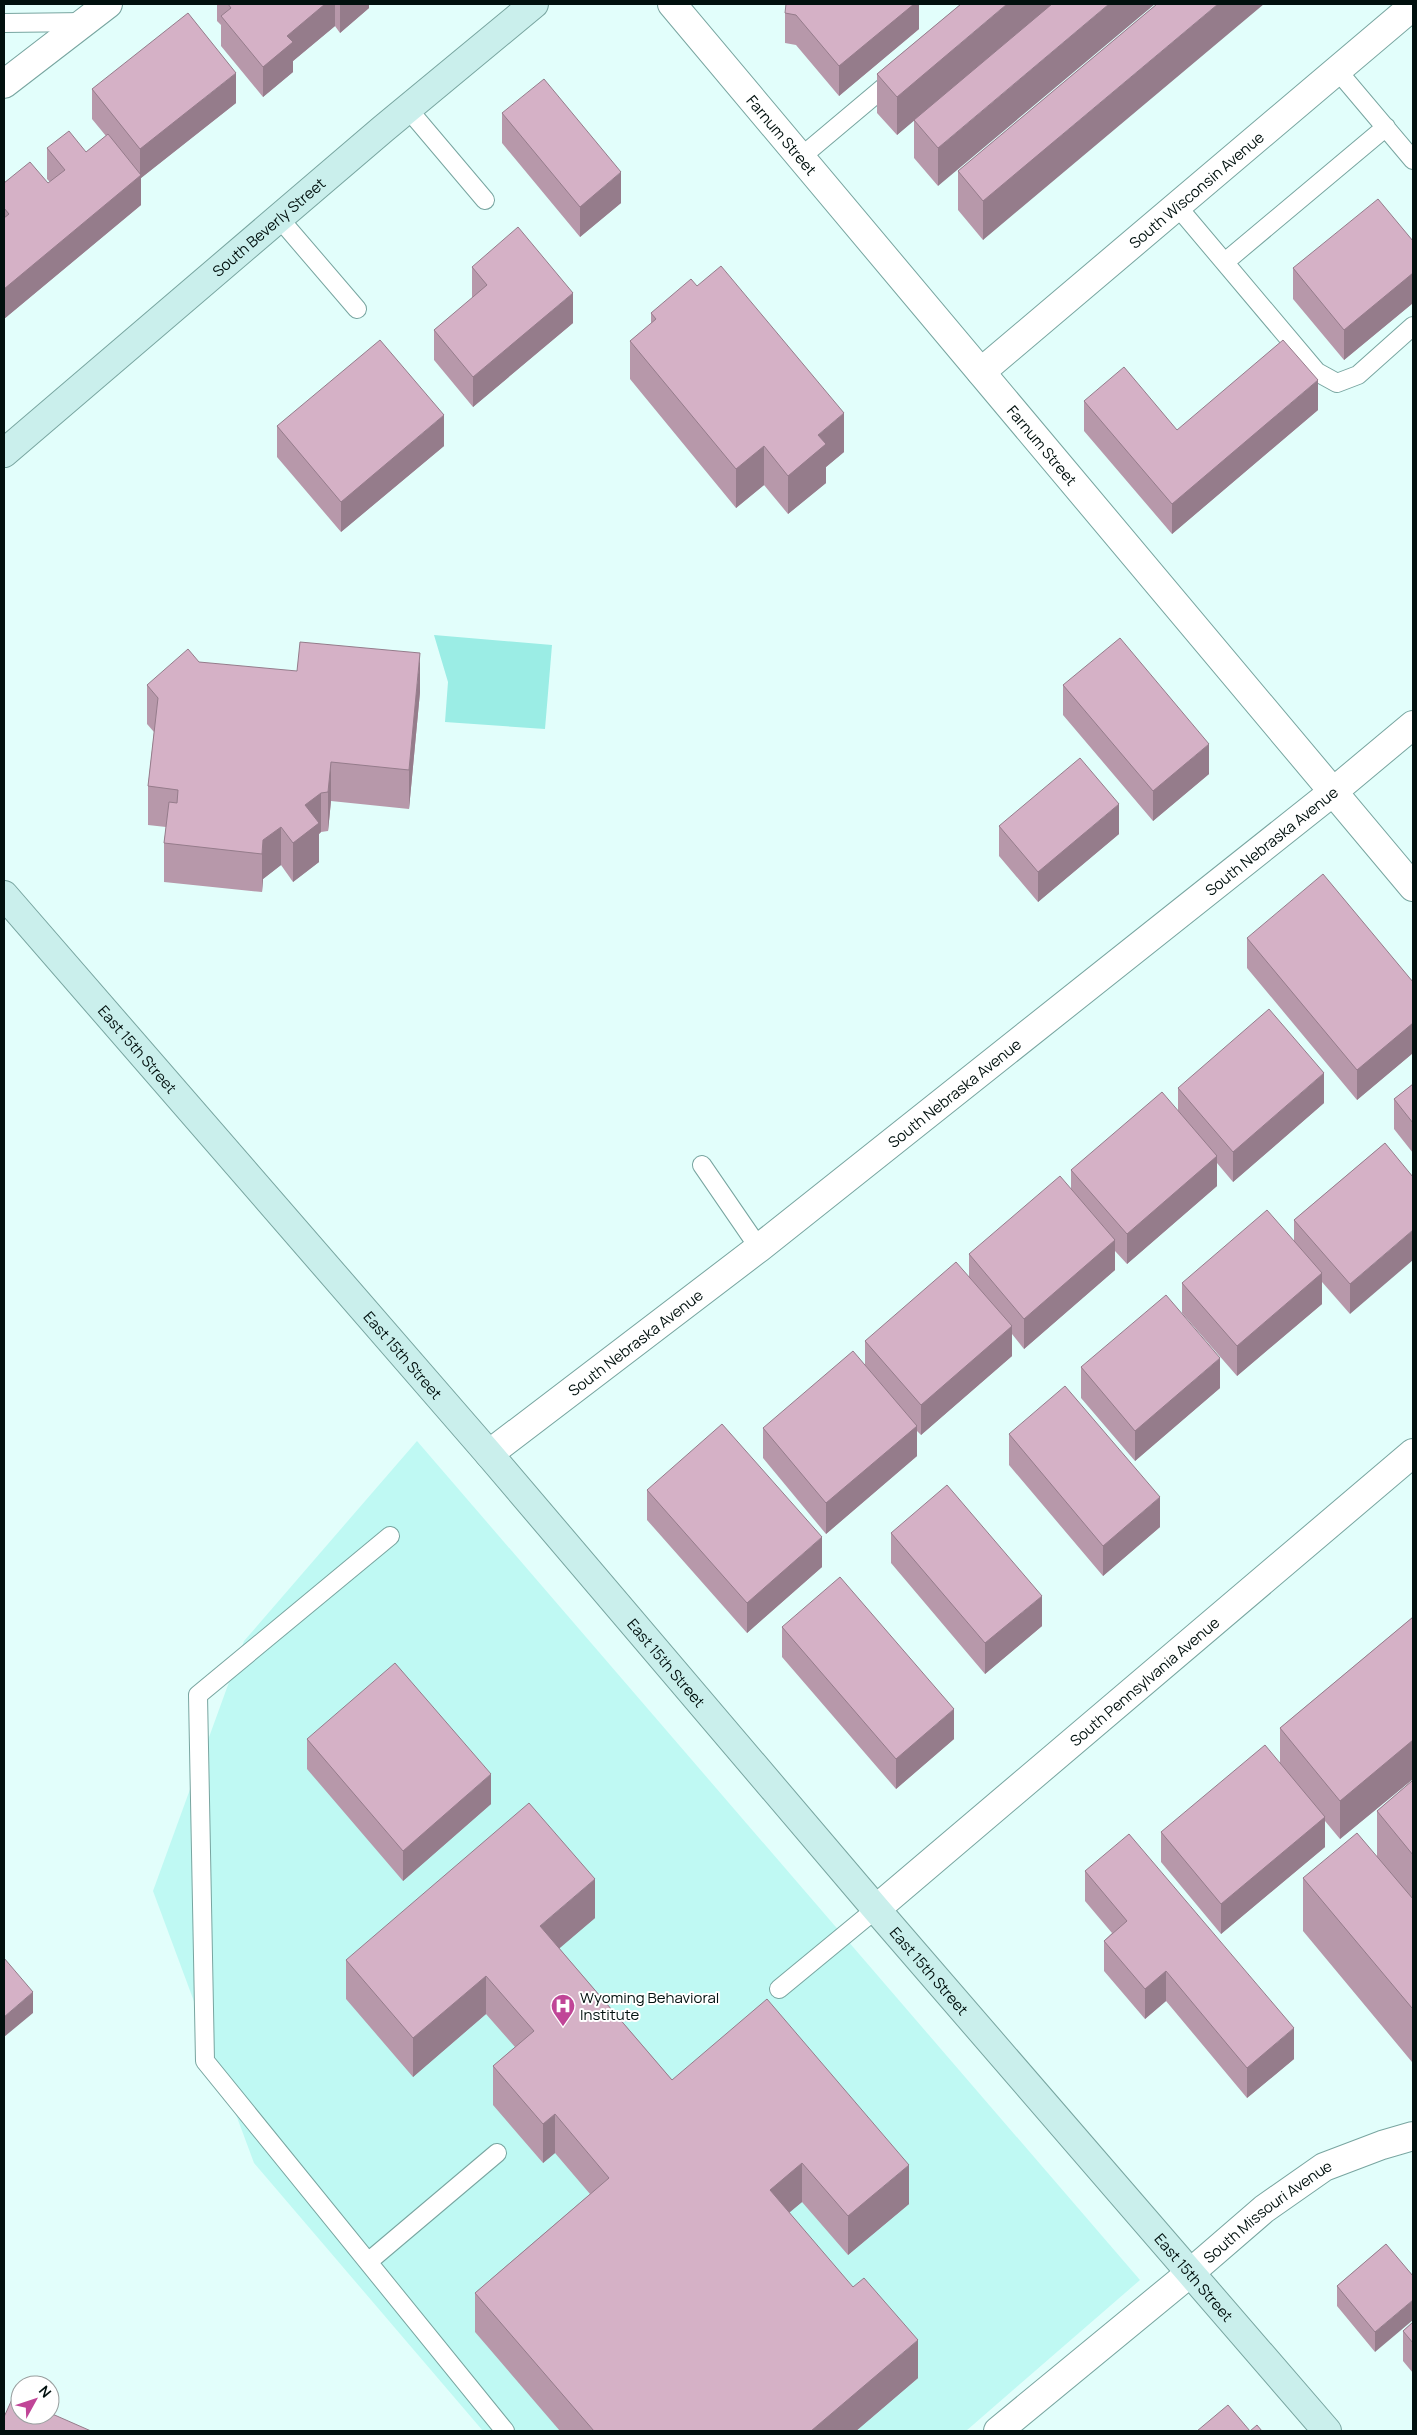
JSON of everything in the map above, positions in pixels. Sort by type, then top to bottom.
[{"type":"main road","name":"South Beverly Street","points":[[4,453],[279,218],[534,4]]},
{"type":"main road","name":"East 15th Street","points":[[4,895],[489,1454],[876,1909],[1327,2431]]},
{"type":"street","points":[[4,84],[108,4]]},
{"type":"street","name":"Farnum Street","points":[[672,4],[1413,887]]},
{"type":"street","name":"South Wisconsin Avenue","points":[[980,372],[1413,6]]},
{"type":"street","name":"South Nebraska Avenue","points":[[489,1454],[759,1248],[1334,791],[1413,725]]},
{"type":"street","name":"South Pennsylvania Avenue","points":[[876,1909],[1413,1453]]},
{"type":"street","name":"South Missouri Avenue","points":[[998,2431],[1190,2273],[1264,2209],[1324,2167],[1382,2145],[1413,2136]]},
{"type":"lane","points":[[4,23],[86,22]]},
{"type":"lane","points":[[801,157],[907,68]]},
{"type":"lane","points":[[1337,70],[1413,160]]},
{"type":"lane","points":[[408,109],[485,200]]},
{"type":"lane","points":[[1225,262],[1386,127]]},
{"type":"lane","points":[[1177,206],[1317,372],[1336,383],[1358,375],[1413,326]]},
{"type":"lane","points":[[279,218],[357,309]]},
{"type":"lane","points":[[702,1165],[759,1248]]},
{"type":"lane","points":[[390,1536],[198,1695],[205,2061],[505,2431]]},
{"type":"lane","points":[[780,1989],[876,1909]]},
{"type":"lane","points":[[368,2262],[497,2153]]},
{"type":"shaded area","points":[[434,635],[552,645],[545,729],[445,722],[448,682]]},
{"type":"shaded area","name":"Wyoming Behavioral Institute","points":[[417,1441],[1140,2280],[966,2431],[483,2431],[254,2163],[153,1891],[244,1641]]},
{"type":"building","points":[[228,4],[325,4],[287,36],[293,42],[263,67],[221,16],[231,8]]},
{"type":"building","points":[[786,4],[914,4],[839,66],[796,15],[785,13]]},
{"type":"building","points":[[961,4],[1007,4],[897,97],[877,74]]},
{"type":"building","points":[[1052,4],[1109,4],[938,148],[914,120]]},
{"type":"building","points":[[1157,4],[1218,4],[983,201],[958,171]]},
{"type":"building","points":[[188,13],[236,73],[140,149],[92,89]]},
{"type":"building","points":[[544,79],[621,172],[580,207],[502,113]]},
{"type":"building","points":[[69,131],[86,152],[108,134],[141,175],[4,289],[4,218],[9,214],[4,208],[4,183],[30,162],[48,183],[65,170],[47,148]]},
{"type":"building","points":[[1378,199],[1413,241],[1413,273],[1344,330],[1293,268]]},
{"type":"building","points":[[518,227],[573,293],[473,377],[434,330],[487,285],[472,267]]},
{"type":"building","points":[[721,266],[844,413],[818,435],[826,444],[788,476],[764,446],[736,469],[630,341],[656,319],[651,313],[691,279],[697,286]]},
{"type":"building","points":[[380,340],[444,415],[341,502],[277,426]]},
{"type":"building","points":[[1283,340],[1318,380],[1172,504],[1084,401],[1124,367],[1177,430]]},
{"type":"building","points":[[1120,638],[1209,744],[1153,791],[1063,685]]},
{"type":"building","points":[[300,642],[420,653],[409,770],[331,762],[328,792],[321,793],[305,805],[319,823],[293,843],[281,827],[263,840],[262,854],[164,843],[169,802],[177,803],[178,790],[148,786],[158,698],[147,685],[188,649],[199,662],[297,671]]},
{"type":"building","points":[[1080,758],[1119,804],[1038,872],[999,826]]},
{"type":"building","points":[[1323,874],[1413,982],[1413,1023],[1357,1070],[1247,938]]},
{"type":"building","points":[[1269,1009],[1324,1073],[1233,1152],[1178,1088]]},
{"type":"building","points":[[1413,1084],[1413,1123],[1394,1099]]},
{"type":"building","points":[[1162,1092],[1217,1156],[1127,1234],[1071,1170]]},
{"type":"building","points":[[1385,1143],[1413,1177],[1413,1230],[1350,1284],[1294,1220]]},
{"type":"building","points":[[1060,1176],[1115,1240],[1024,1319],[969,1254]]},
{"type":"building","points":[[1267,1210],[1322,1273],[1237,1346],[1182,1283]]},
{"type":"building","points":[[956,1262],[1012,1326],[921,1405],[865,1341]]},
{"type":"building","points":[[1166,1295],[1220,1358],[1135,1431],[1081,1367]]},
{"type":"building","points":[[853,1351],[917,1426],[826,1503],[763,1428]]},
{"type":"building","points":[[1065,1386],[1160,1497],[1103,1546],[1009,1434]]},
{"type":"building","points":[[722,1424],[822,1537],[747,1603],[647,1490]]},
{"type":"building","points":[[947,1485],[1042,1596],[985,1643],[891,1533]]},
{"type":"building","points":[[840,1577],[954,1709],[896,1759],[782,1627]]},
{"type":"building","points":[[1413,1617],[1413,1740],[1340,1801],[1280,1728]]},
{"type":"building","points":[[395,1663],[491,1774],[403,1851],[307,1739]]},
{"type":"building","points":[[1265,1745],[1325,1817],[1221,1904],[1161,1832]]},
{"type":"building","points":[[1413,1780],[1413,1855],[1377,1811]]},
{"type":"building","points":[[529,1803],[595,1879],[540,1926],[672,2080],[767,1999],[909,2165],[848,2216],[802,2163],[770,2190],[853,2287],[864,2278],[918,2340],[811,2431],[594,2431],[475,2293],[609,2178],[555,2114],[543,2124],[493,2066],[534,2031],[486,1976],[413,2038],[346,1960]]},
{"type":"building","points":[[1357,1833],[1413,1899],[1412,2008],[1303,1878]]},
{"type":"building","points":[[1129,1834],[1294,2028],[1247,2068],[1166,1971],[1145,1989],[1104,1941],[1127,1921],[1085,1871]]},
{"type":"building","points":[[4,1958],[33,1992],[4,2017]]},
{"type":"building","points":[[1386,2244],[1413,2276],[1413,2300],[1375,2332],[1337,2286]]},
{"type":"building","points":[[1413,2322],[1413,2343],[1403,2331]]},
{"type":"building","points":[[10,2404],[10,2425],[60,2425],[60,2417],[91,2431],[4,2431],[4,2417]]},
{"type":"building","points":[[1228,2405],[1250,2431],[1197,2431]]},
{"type":"building","points":[[1257,2425],[1262,2431],[1250,2431]]},
{"type":"place","name":"Wyoming Behavioral Institute","points":[[563,2027]]}]
